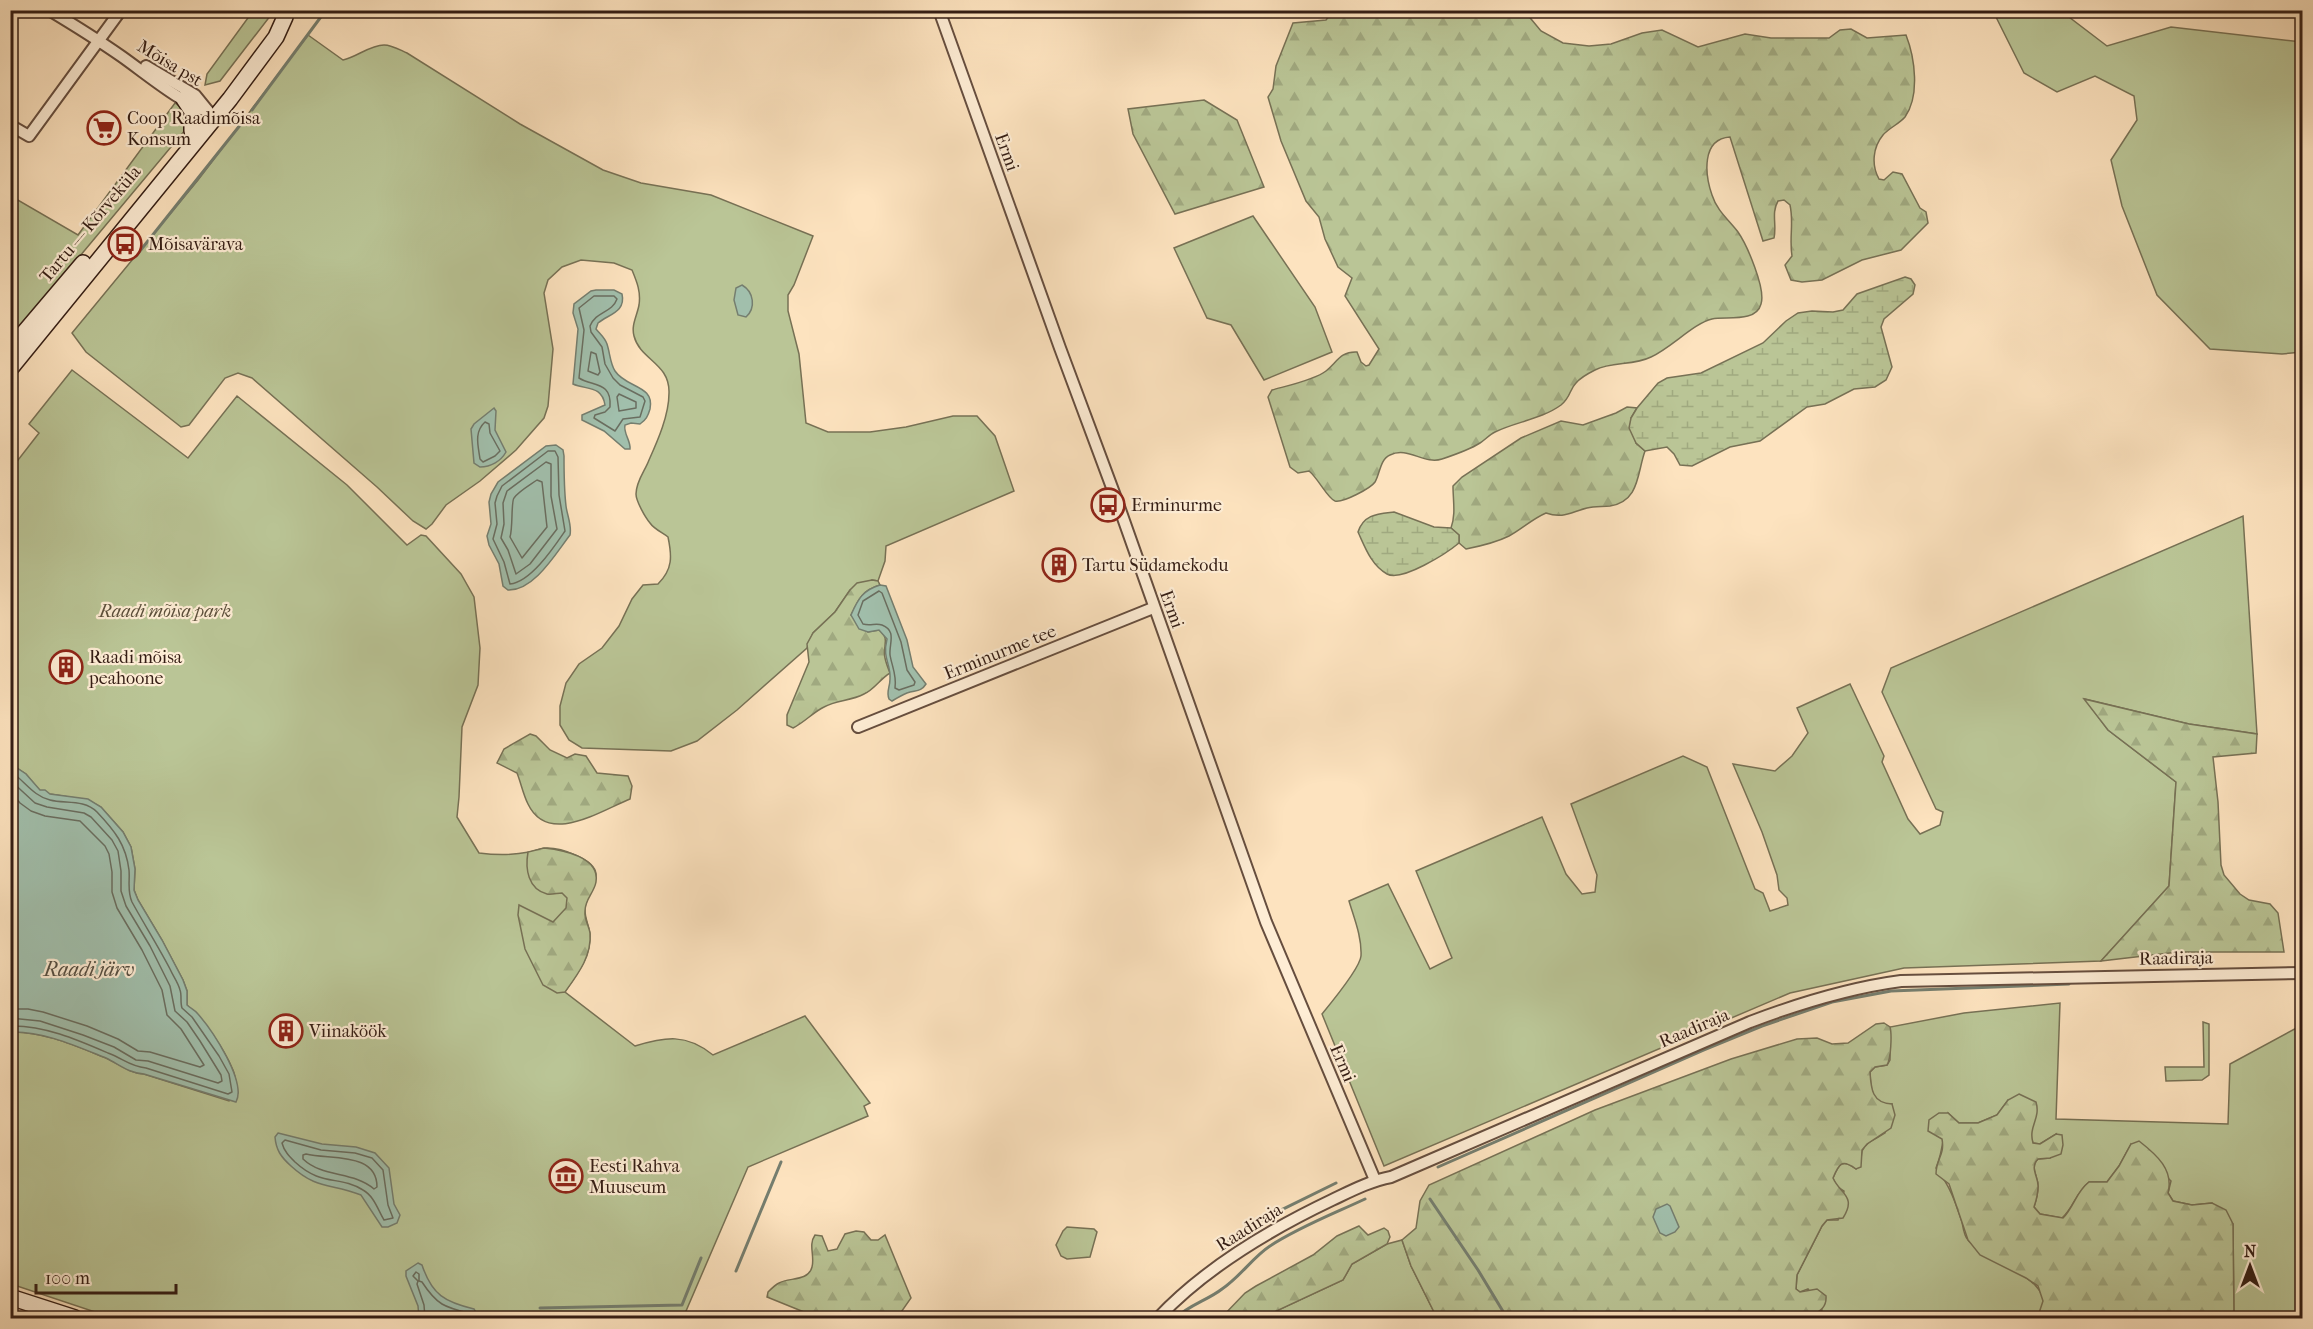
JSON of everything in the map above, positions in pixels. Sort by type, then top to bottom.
[{"type":"main road","name":"Tartu — Kõrveküla","points":[[10,369],[212,114],[243,66],[288,14]]},
{"type":"main road","points":[[184,99],[192,111],[192,131]]},
{"type":"main road","name":"Tartu — Kõrveküla","points":[[10,349],[192,131],[212,114]]},
{"type":"main road","points":[[10,1297],[75,1318]]},
{"type":"street","name":"Mõisa pst","points":[[49,10],[184,99],[212,114]]},
{"type":"street","points":[[10,125],[29,136],[121,10]]},
{"type":"street","name":"Ermi","points":[[939,10],[1117,501],[1266,922],[1375,1180]]},
{"type":"street","name":"Mõisa pst","points":[[111,49],[134,59],[195,94],[212,114]]},
{"type":"street","name":"Erminurme tee","points":[[858,727],[1153,608]]},
{"type":"street","name":"Raadiraja","points":[[1158,1318],[1225,1261],[1292,1219],[1375,1180],[1391,1177],[1750,1022],[1798,1004],[1860,987],[1901,981],[2302,973]]},
{"type":"green space","points":[[253,11],[274,11],[220,81],[205,85],[207,74]]},
{"type":"green space","points":[[1333,11],[1521,11],[1526,13],[1541,31],[1563,43],[1589,46],[1611,44],[1642,33],[1662,30],[1698,47],[1745,34],[1771,38],[1829,38],[1840,30],[1851,29],[1867,38],[1906,35],[1914,66],[1913,99],[1905,117],[1880,140],[1875,151],[1874,162],[1879,179],[1884,180],[1893,172],[1902,174],[1920,208],[1926,212],[1928,223],[1901,250],[1862,260],[1822,280],[1802,282],[1791,280],[1785,265],[1792,256],[1790,205],[1784,200],[1778,201],[1775,210],[1774,238],[1763,241],[1730,137],[1721,139],[1710,151],[1708,178],[1714,201],[1738,232],[1751,257],[1761,288],[1762,297],[1758,310],[1740,318],[1718,318],[1705,321],[1651,357],[1637,362],[1608,365],[1595,370],[1578,381],[1564,402],[1554,410],[1495,432],[1480,443],[1461,452],[1435,460],[1403,453],[1390,455],[1384,460],[1377,479],[1372,485],[1350,497],[1335,501],[1309,471],[1298,473],[1290,467],[1268,397],[1272,390],[1321,374],[1347,353],[1357,352],[1361,362],[1366,366],[1369,365],[1379,349],[1345,296],[1352,278],[1338,267],[1325,239],[1319,217],[1306,201],[1281,141],[1268,97],[1273,89],[1276,66],[1293,23],[1326,20]]},
{"type":"green space","points":[[1993,11],[2061,11],[2107,46],[2171,27],[2302,42],[2302,352],[2282,354],[2210,349],[2157,295],[2122,206],[2111,160],[2137,120],[2134,96],[2095,76],[2057,92],[2024,73]]},
{"type":"green space","points":[[308,35],[343,60],[379,46],[387,45],[396,48],[520,124],[603,170],[641,183],[711,195],[813,236],[788,295],[788,311],[799,354],[806,423],[828,432],[870,432],[906,427],[953,416],[977,416],[995,436],[1014,491],[886,546],[885,561],[878,581],[872,580],[850,590],[835,612],[813,633],[807,648],[737,710],[697,741],[671,751],[582,748],[569,740],[560,725],[560,706],[566,683],[579,664],[602,648],[619,626],[632,599],[643,585],[658,584],[669,568],[670,562],[668,537],[648,520],[636,497],[639,480],[662,427],[669,393],[665,375],[642,351],[634,336],[639,296],[632,270],[614,263],[581,260],[562,267],[548,280],[544,293],[553,349],[548,406],[544,418],[516,450],[480,481],[446,505],[426,529],[413,521],[252,378],[238,373],[225,378],[189,425],[181,427],[86,352],[72,333],[198,180]]},
{"type":"green space","points":[[1204,100],[1237,120],[1264,187],[1175,214],[1133,134],[1128,109]]},
{"type":"green space","points":[[175,103],[186,111],[186,129],[14,335],[10,334],[11,196],[78,235]]},
{"type":"green space","points":[[1253,216],[1315,307],[1332,352],[1264,380],[1231,325],[1207,318],[1174,248]]},
{"type":"green space","points":[[1905,277],[1911,279],[1915,285],[1913,294],[1884,319],[1881,327],[1892,367],[1886,380],[1875,387],[1854,389],[1825,404],[1807,407],[1760,441],[1730,447],[1692,466],[1680,465],[1667,447],[1645,451],[1636,443],[1629,428],[1631,418],[1658,383],[1667,378],[1701,373],[1763,343],[1798,313],[1843,310],[1857,294]]},
{"type":"green space","name":"Raadi mõisa park","points":[[72,370],[188,458],[237,396],[347,485],[407,545],[421,535],[426,536],[461,574],[474,597],[480,648],[478,685],[462,727],[457,817],[479,853],[511,854],[545,848],[553,849],[576,855],[594,869],[596,879],[585,908],[590,943],[582,965],[565,992],[635,1046],[666,1039],[684,1040],[694,1043],[713,1055],[805,1016],[870,1103],[864,1106],[868,1116],[748,1167],[683,1318],[113,1318],[11,1284],[11,1032],[35,1034],[59,1040],[106,1058],[133,1072],[229,1101],[238,1093],[229,1061],[213,1035],[187,1005],[187,991],[183,980],[138,900],[134,890],[135,869],[131,847],[123,832],[101,807],[88,800],[40,791],[26,774],[11,764],[10,460],[15,464],[39,433],[29,424]]},
{"type":"green space","points":[[1627,407],[1637,408],[1631,418],[1636,443],[1645,451],[1636,485],[1627,498],[1610,506],[1590,507],[1562,515],[1546,513],[1509,536],[1488,544],[1466,549],[1459,543],[1459,535],[1451,528],[1454,513],[1453,486],[1462,477],[1521,438],[1561,421],[1583,425]]},
{"type":"green space","points":[[1394,512],[1434,527],[1451,528],[1459,535],[1459,543],[1413,570],[1403,574],[1387,574],[1373,561],[1358,532],[1368,518],[1377,514]]},
{"type":"green space","points":[[2243,516],[2257,734],[2189,724],[2085,699],[2108,730],[2176,782],[2169,886],[2101,961],[1904,968],[1790,993],[1384,1166],[1322,1014],[1351,977],[1361,956],[1359,935],[1349,901],[1388,884],[1430,969],[1452,958],[1416,871],[1542,817],[1566,874],[1582,894],[1595,892],[1597,875],[1571,804],[1683,756],[1707,767],[1755,889],[1763,893],[1770,911],[1788,905],[1787,898],[1779,890],[1777,875],[1762,832],[1733,764],[1775,771],[1792,756],[1808,733],[1797,708],[1850,684],[1884,756],[1882,762],[1908,819],[1920,834],[1940,825],[1943,812],[1936,809],[1882,692],[1891,668]]},
{"type":"green space","points":[[878,581],[880,585],[862,596],[851,615],[868,632],[879,630],[883,633],[885,636],[884,654],[890,673],[868,692],[820,709],[793,728],[787,725],[787,715],[809,662],[807,644],[813,633],[835,612],[857,583]]},
{"type":"green space","points":[[2084,699],[2189,724],[2257,734],[2256,753],[2213,757],[2221,865],[2224,875],[2240,894],[2249,900],[2270,904],[2278,913],[2284,952],[2178,952],[2101,961],[2169,886],[2176,782],[2108,730]]},
{"type":"green space","points":[[530,734],[536,736],[550,750],[567,758],[575,754],[586,756],[597,773],[628,776],[632,786],[630,799],[575,822],[548,823],[537,816],[526,800],[517,773],[497,763],[504,749]]},
{"type":"green space","points":[[544,848],[579,856],[592,866],[596,873],[595,886],[585,907],[585,917],[590,933],[589,949],[579,971],[565,992],[557,993],[543,985],[525,949],[518,915],[519,905],[553,922],[566,908],[567,898],[562,893],[549,894],[541,891],[529,878],[528,852]]},
{"type":"green space","points":[[2060,1003],[2056,1119],[2228,1124],[2230,1064],[2302,1025],[2302,1318],[2234,1318],[2233,1224],[2212,1203],[2192,1205],[2173,1201],[2168,1193],[2171,1181],[2131,1144],[2107,1182],[2089,1182],[2062,1218],[2040,1214],[2034,1207],[2038,1183],[2034,1166],[2038,1159],[2050,1158],[2056,1134],[2040,1144],[2033,1143],[2030,1134],[2008,1100],[1997,1115],[1978,1123],[1959,1123],[1948,1113],[1941,1154],[1936,1168],[1952,1194],[1968,1240],[2021,1274],[2034,1284],[2042,1295],[2043,1306],[2033,1318],[1808,1318],[1822,1310],[1808,1289],[1800,1292],[1796,1289],[1797,1275],[1822,1226],[1827,1220],[1838,1220],[1844,1191],[1836,1186],[1833,1178],[1837,1169],[1844,1163],[1856,1169],[1864,1148],[1885,1133],[1892,1104],[1876,1100],[1871,1090],[1870,1072],[1875,1067],[1887,1065],[1890,1060],[1890,1027],[1964,1013]]},
{"type":"green space","points":[[2203,1022],[2209,1024],[2209,1075],[2202,1080],[2166,1081],[2165,1067],[2204,1067]]},
{"type":"green space","points":[[1884,1023],[1891,1030],[1889,1058],[1887,1065],[1875,1067],[1870,1072],[1871,1084],[1874,1094],[1880,1101],[1892,1104],[1895,1115],[1891,1128],[1862,1150],[1861,1167],[1856,1169],[1844,1163],[1841,1164],[1833,1178],[1848,1200],[1847,1211],[1843,1218],[1827,1220],[1822,1226],[1797,1275],[1796,1289],[1800,1292],[1817,1289],[1826,1296],[1825,1304],[1818,1312],[1808,1318],[1437,1318],[1411,1266],[1402,1240],[1416,1228],[1420,1201],[1429,1185],[1595,1110],[1731,1059],[1797,1039],[1817,1038],[1832,1044],[1848,1043],[1876,1024]]},
{"type":"green space","points":[[2019,1094],[2036,1102],[2037,1113],[2032,1132],[2033,1143],[2040,1144],[2056,1134],[2062,1135],[2061,1154],[2038,1159],[2035,1162],[2034,1169],[2038,1187],[2034,1207],[2040,1214],[2063,1218],[2085,1186],[2089,1182],[2107,1182],[2131,1144],[2139,1141],[2158,1158],[2166,1170],[2169,1177],[2168,1193],[2173,1201],[2192,1205],[2212,1203],[2226,1210],[2233,1224],[2234,1318],[2033,1318],[2039,1313],[2043,1301],[2038,1286],[1980,1255],[1968,1240],[1949,1184],[1936,1174],[1942,1139],[1928,1131],[1929,1120],[1939,1113],[1948,1113],[1959,1123],[1978,1123],[1997,1115],[2008,1100]]},
{"type":"green space","points":[[1359,1226],[1368,1235],[1384,1228],[1390,1237],[1387,1244],[1352,1264],[1343,1280],[1274,1312],[1269,1318],[1221,1318],[1245,1293],[1313,1255],[1337,1236]]},
{"type":"green space","points":[[1067,1227],[1094,1229],[1097,1232],[1090,1257],[1067,1259],[1061,1256],[1056,1245]]},
{"type":"green space","points":[[856,1231],[864,1232],[871,1240],[878,1240],[885,1235],[911,1298],[897,1318],[815,1318],[767,1297],[768,1292],[783,1281],[802,1277],[810,1272],[813,1263],[812,1243],[815,1235],[822,1236],[828,1251],[837,1249],[845,1234]]},
{"type":"green space","points":[[1402,1240],[1411,1266],[1437,1318],[1269,1318],[1274,1312],[1343,1280],[1352,1264],[1387,1244]]},
{"type":"water","points":[[742,285],[749,292],[752,300],[751,309],[746,317],[738,315],[734,300],[736,288]]},
{"type":"water","points":[[614,290],[622,294],[623,300],[619,309],[598,323],[596,329],[606,342],[615,371],[620,377],[644,391],[650,401],[650,409],[644,421],[640,424],[625,425],[630,449],[625,449],[604,431],[582,420],[582,415],[605,405],[601,394],[597,391],[573,384],[578,329],[573,313],[574,304],[591,291]]},
{"type":"water","points":[[494,408],[496,411],[495,430],[506,452],[495,463],[480,467],[474,463],[471,429]]},
{"type":"water","points":[[556,445],[563,450],[564,456],[565,493],[570,535],[544,570],[535,578],[518,589],[508,590],[503,586],[499,564],[487,536],[491,524],[489,502],[491,494],[498,482],[546,446]]},
{"type":"water","points":[[880,585],[886,586],[907,640],[913,667],[926,684],[920,690],[907,693],[892,701],[888,694],[890,674],[886,651],[887,639],[879,630],[868,632],[859,629],[851,615],[862,596]]},
{"type":"water","name":"Raadi järv","points":[[11,764],[26,774],[40,790],[45,790],[50,794],[88,799],[101,807],[123,832],[131,847],[135,869],[134,890],[138,900],[183,980],[187,991],[187,1005],[204,1022],[233,1070],[237,1082],[236,1102],[133,1072],[106,1058],[59,1040],[23,1032],[11,1032]]},
{"type":"water","points":[[278,1133],[322,1144],[356,1147],[375,1153],[389,1168],[394,1204],[400,1215],[397,1223],[382,1227],[361,1195],[317,1183],[300,1174],[287,1163],[280,1153],[275,1137]]},
{"type":"water","points":[[1667,1204],[1679,1227],[1675,1232],[1666,1236],[1660,1233],[1653,1217],[1656,1209]]},
{"type":"water","points":[[418,1263],[422,1265],[430,1284],[441,1296],[474,1309],[479,1318],[419,1318],[418,1306],[406,1276],[406,1271]]},
{"type":"waterway","points":[[252,110],[326,10]]},
{"type":"waterway","points":[[136,256],[245,119]]},
{"type":"waterway","points":[[1438,1167],[1704,1050],[1762,1026],[1832,1002],[1891,991],[2069,984]]},
{"type":"waterway","points":[[736,1271],[781,1162]]},
{"type":"waterway","points":[[1225,1243],[1265,1218],[1336,1183]]},
{"type":"waterway","points":[[1176,1318],[1229,1284],[1258,1256],[1281,1239],[1365,1199]]},
{"type":"waterway","points":[[1430,1199],[1507,1318]]},
{"type":"waterway","points":[[540,1308],[682,1305],[701,1258]]},
{"type":"place","name":"Coop Raadimõisa Konsum","points":[[104,128]]},
{"type":"place","name":"Mõisavärava","points":[[125,244]]},
{"type":"place","name":"Erminurme","points":[[1108,505]]},
{"type":"place","name":"Tartu Südamekodu","points":[[1059,565]]},
{"type":"place","name":"Raadi mõisa peahoone","points":[[66,667]]},
{"type":"place","name":"Viinaköök","points":[[286,1031]]},
{"type":"place","name":"Eesti Rahva Muuseum","points":[[566,1176]]}]
